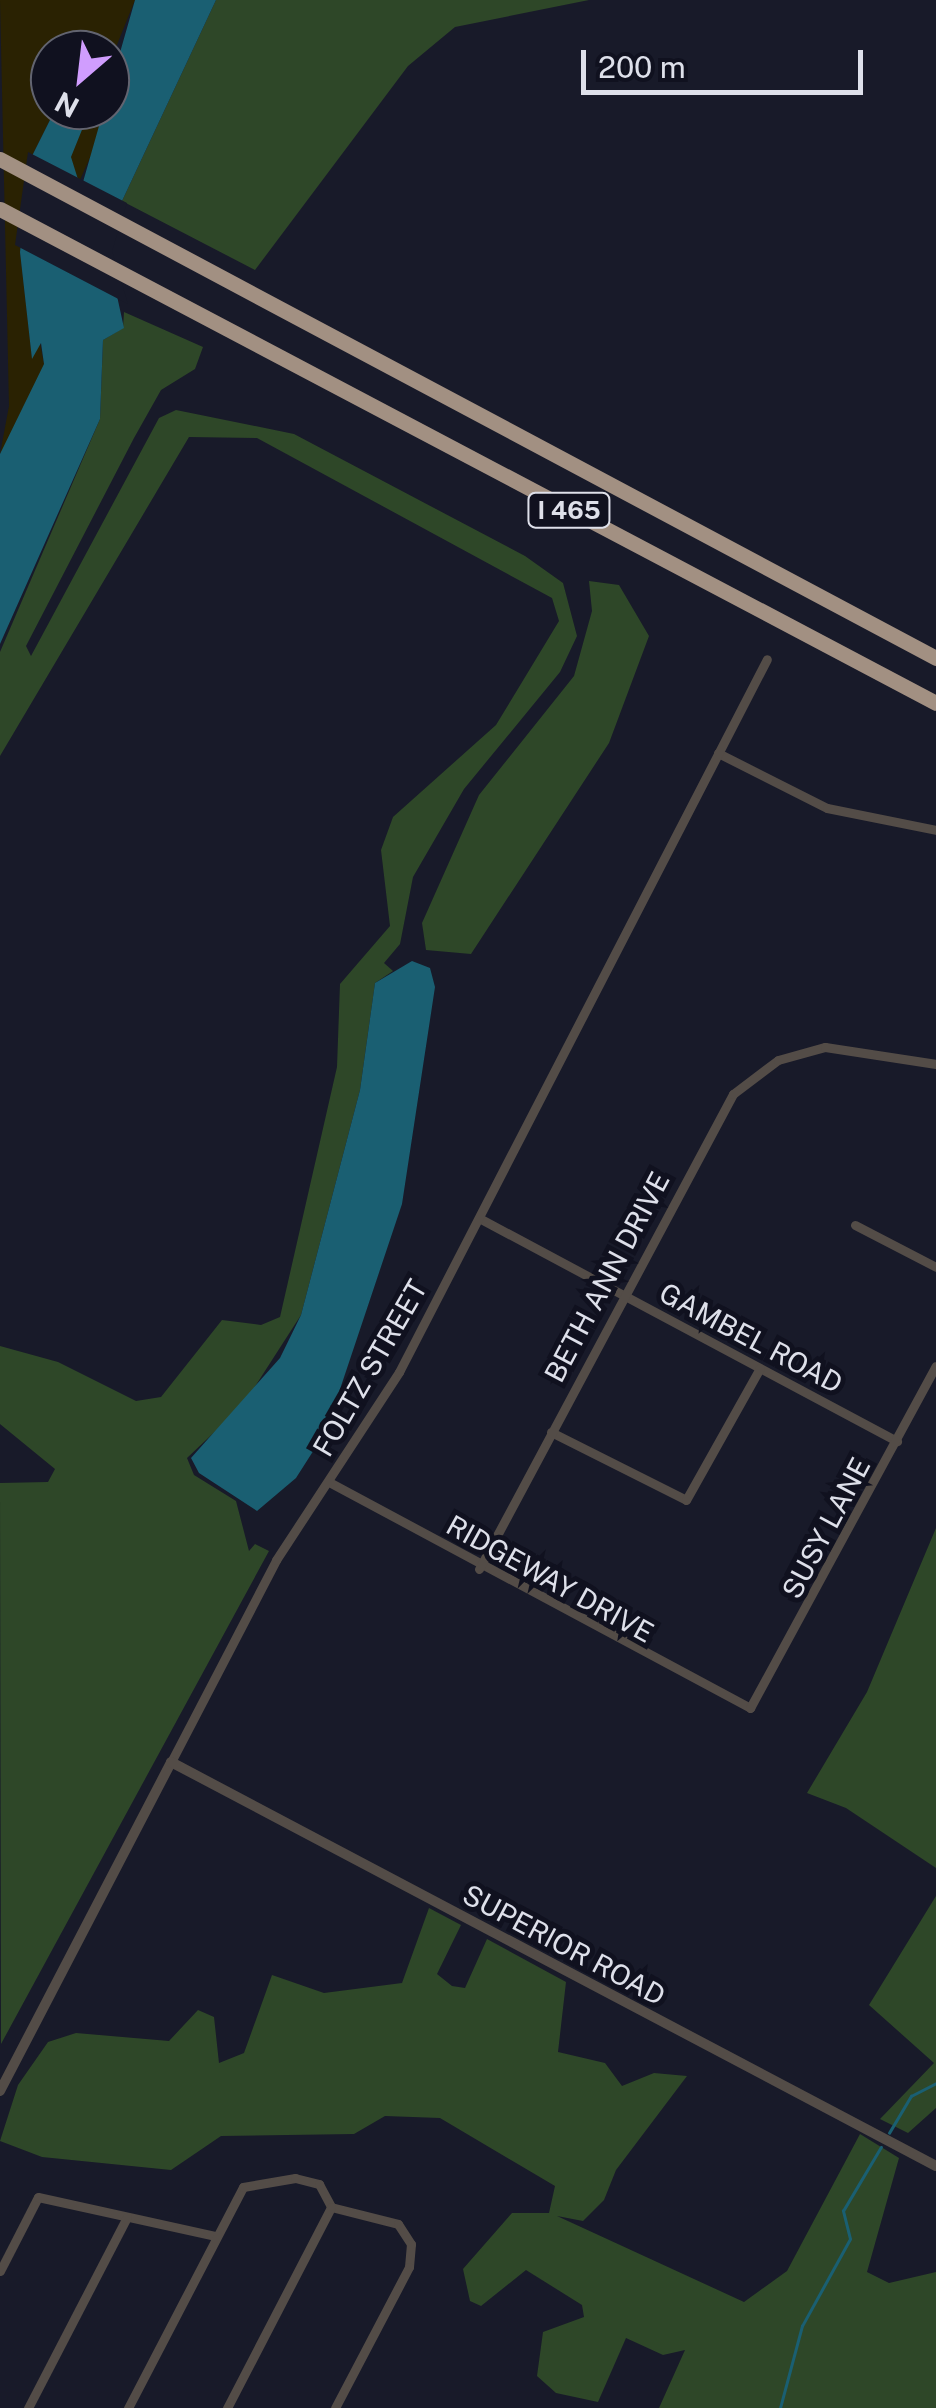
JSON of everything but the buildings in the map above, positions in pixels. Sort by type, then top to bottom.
[{"type":"highway","name":"I 465","points":[[0,159],[936,658]]},
{"type":"highway","name":"I 465","points":[[0,210],[936,703]]},
{"type":"street","name":"FOLTZ STREET","points":[[0,2091],[270,1570],[387,1396],[767,660]]},
{"type":"street","points":[[718,753],[827,808],[936,830]]},
{"type":"street","name":"BETH ANN DRIVE","points":[[479,1569],[727,1101],[762,1069],[816,1048],[936,1064]]},
{"type":"street","name":"GAMBEL ROAD","points":[[479,1218],[897,1441]]},
{"type":"street","points":[[855,1225],[936,1266]]},
{"type":"street","name":"SUSY LANE","points":[[752,1708],[936,1366]]},
{"type":"street","points":[[551,1432],[686,1500],[760,1368]]},
{"type":"street","name":"RIDGEWAY DRIVE","points":[[329,1482],[479,1569],[752,1708]]},
{"type":"street","name":"SUPERIOR ROAD","points":[[171,1762],[936,2166]]},
{"type":"street","points":[[128,2408],[215,2236],[254,2181],[312,2180],[331,2208],[394,2222],[410,2242],[409,2267],[335,2408]]},
{"type":"street","points":[[0,2272],[38,2197],[215,2236]]},
{"type":"street","points":[[227,2408],[331,2208]]},
{"type":"street","points":[[28,2408],[127,2217]]},
{"type":"green space","points":[[216,0],[589,0],[455,27],[408,66],[255,270],[122,201]]},
{"type":"green space","points":[[124,312],[203,347],[195,369],[161,390],[134,438],[26,646],[31,656],[159,418],[176,410],[294,434],[525,556],[563,583],[577,636],[560,672],[464,789],[413,877],[400,944],[384,963],[393,971],[375,983],[360,1090],[301,1315],[243,1405],[187,1458],[194,1475],[236,1501],[249,1551],[255,1544],[269,1551],[1,2044],[0,1483],[48,1482],[55,1469],[0,1424],[0,1346],[58,1362],[136,1401],[161,1397],[222,1320],[261,1325],[280,1317],[337,1067],[340,984],[390,926],[381,850],[393,817],[496,725],[559,621],[552,598],[257,438],[189,437],[0,756],[0,652],[100,419],[103,340],[123,328]]},
{"type":"green space","points":[[589,581],[619,585],[649,636],[609,743],[471,954],[426,950],[422,923],[479,795],[574,676],[592,611]]},
{"type":"green space","points":[[936,1528],[936,1868],[846,1808],[807,1793],[867,1692]]},
{"type":"green space","points":[[936,1896],[936,2108],[908,2133],[880,2119],[934,2063],[869,2005]]},
{"type":"green space","points":[[429,1908],[461,1925],[437,1974],[452,1986],[465,1988],[487,1939],[566,1982],[558,2052],[605,2063],[622,2086],[654,2073],[687,2076],[616,2170],[604,2200],[583,2221],[557,2216],[744,2302],[787,2271],[860,2134],[899,2158],[867,2272],[889,2283],[936,2272],[936,2408],[659,2408],[685,2350],[663,2355],[626,2338],[598,2402],[556,2393],[537,2376],[543,2332],[584,2317],[582,2305],[526,2270],[481,2306],[470,2301],[463,2269],[512,2213],[549,2213],[555,2186],[440,2118],[385,2116],[354,2134],[221,2136],[171,2170],[42,2157],[0,2141],[18,2085],[48,2042],[76,2033],[169,2041],[198,2010],[214,2017],[219,2063],[244,2053],[272,1975],[324,1993],[402,1983]]},
{"type":"sand","points":[[0,0],[135,0],[123,30],[30,30],[30,130],[45,130],[32,156],[20,252],[32,357],[40,343],[44,364],[32,406],[0,454],[9,406]]},
{"type":"sand","points":[[81,130],[103,130],[74,193],[70,157]]},
{"type":"water","points":[[135,0],[216,0],[122,201],[107,250],[124,328],[103,340],[100,419],[0,644],[0,454],[44,364],[41,343],[32,359],[20,252],[32,156],[45,130],[82,130],[71,157],[81,189],[98,130],[130,130],[130,30],[126,30]]},
{"type":"water","points":[[412,961],[430,968],[435,987],[402,1204],[326,1431],[296,1478],[257,1511],[199,1473],[191,1458],[280,1358],[301,1315],[360,1090],[375,983]]},
{"type":"pier","points":[[28,152],[127,203],[112,251],[128,304],[15,245]]},
{"type":"waterway","points":[[889,2133],[911,2096],[936,2083]]},
{"type":"waterway","points":[[780,2408],[802,2326],[850,2239],[843,2211],[881,2147]]}]
